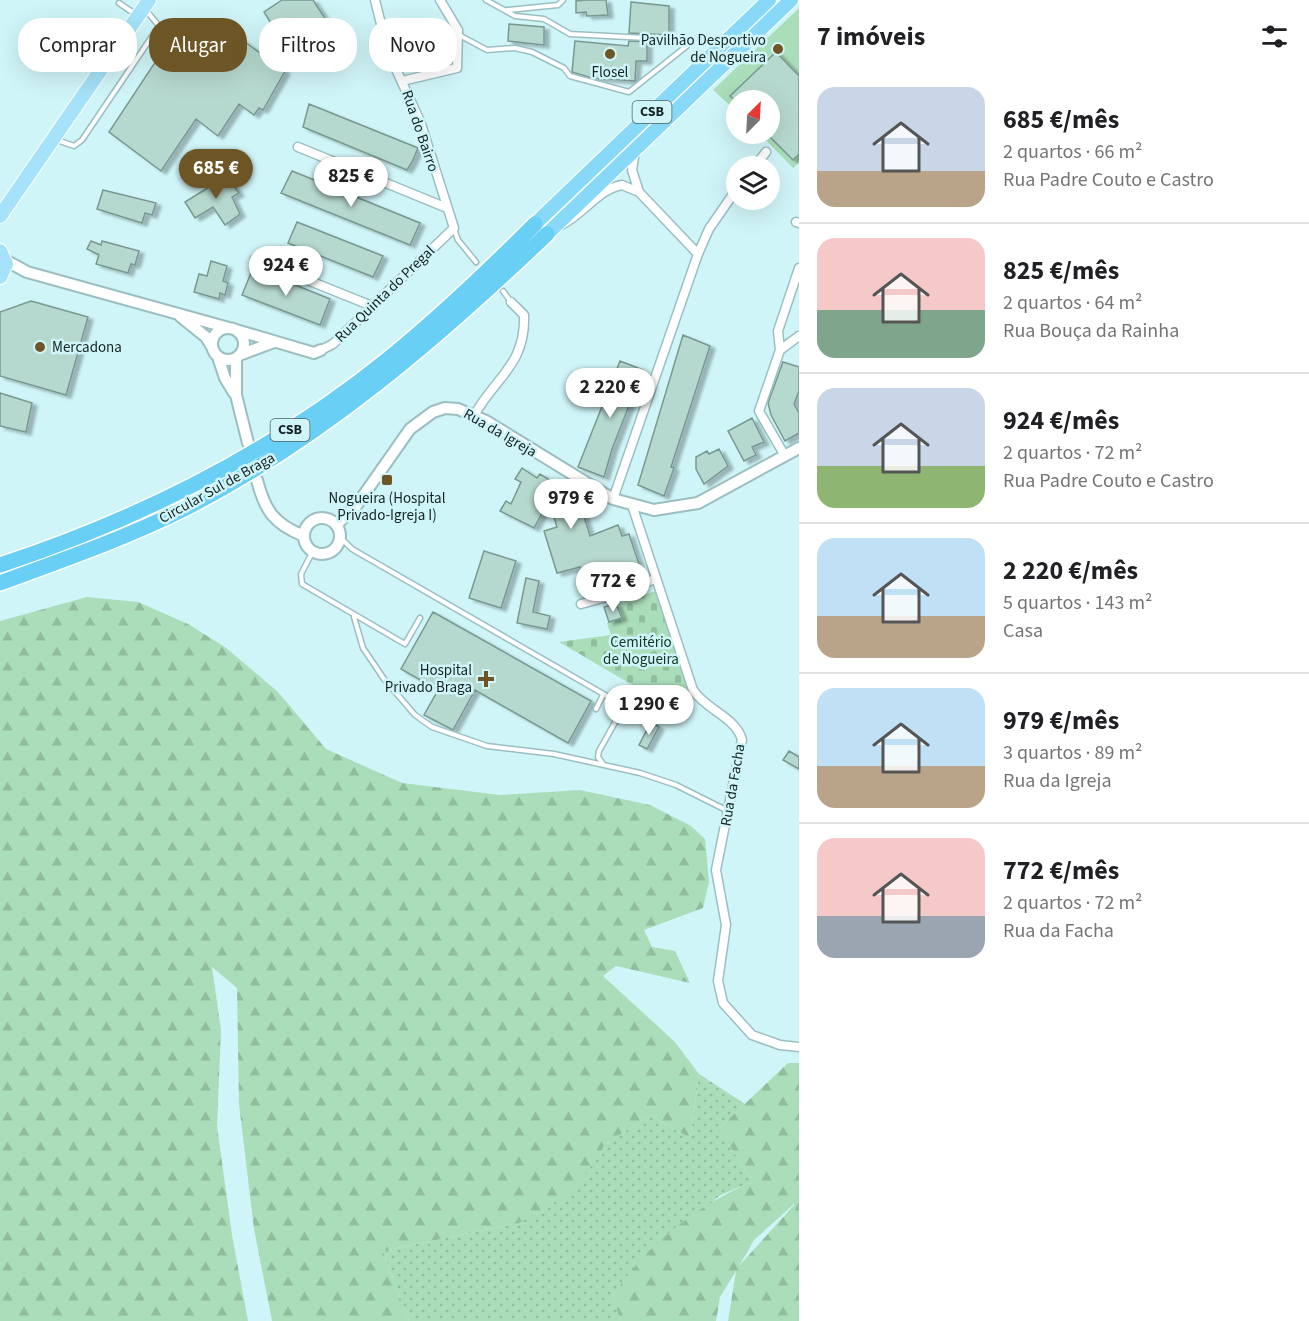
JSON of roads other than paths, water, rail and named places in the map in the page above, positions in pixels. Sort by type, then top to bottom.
[{"type":"highway","name":"CSB","points":[[545,229],[769,0]]},
{"type":"highway","name":"CSB","points":[[545,229],[635,148],[791,0]]},
{"type":"highway","name":"Circular Sul de Braga","points":[[0,565],[80,536],[165,499],[263,447],[317,412],[387,359],[545,229]]},
{"type":"highway","name":"Circular Sul de Braga","points":[[0,583],[85,552],[184,509],[307,436],[404,364],[453,322],[545,229]]},
{"type":"main road","points":[[0,216],[143,8]]},
{"type":"street","name":"Rua do Bairro","points":[[375,0],[388,52],[420,121],[454,228]]},
{"type":"street","points":[[402,81],[458,68],[458,30],[440,0]]},
{"type":"street","points":[[298,147],[447,208]]},
{"type":"street","points":[[635,148],[632,170],[639,192]]},
{"type":"street","points":[[763,156],[766,152]]},
{"type":"street","points":[[545,229],[574,219],[614,186],[622,185],[639,192],[698,254]]},
{"type":"street","points":[[613,499],[698,254],[709,229],[726,204]]},
{"type":"street","name":"Rua Quinta do Pregal","points":[[232,329],[314,353],[321,350],[333,344],[454,228]]},
{"type":"street","points":[[255,259],[372,306]]},
{"type":"street","points":[[2,265],[232,329],[244,340],[239,356],[236,395],[248,443]]},
{"type":"street","points":[[785,456],[759,411],[780,350],[778,331],[799,268]]},
{"type":"street","points":[[475,414],[508,372],[519,352],[525,331],[524,315],[511,302]]},
{"type":"street","points":[[177,314],[206,336],[218,357],[225,378],[236,395]]},
{"type":"street","points":[[212,347],[214,336],[232,329]]},
{"type":"street","points":[[780,350],[799,336]]},
{"type":"street","points":[[218,357],[224,360],[277,342]]},
{"type":"street","name":"Rua da Igreja","points":[[336,525],[356,506],[420,419],[445,408],[475,414],[613,499],[654,510],[698,503],[799,448]]},
{"type":"street","points":[[257,480],[272,517],[286,529],[304,536],[313,551],[331,551],[339,543],[340,537],[336,525],[327,518],[316,519],[308,525],[304,536]]},
{"type":"street","name":"Rua da Facha","points":[[632,505],[693,690],[700,701],[739,730],[742,740],[716,870],[726,925],[718,981],[723,1003],[752,1035],[780,1045],[799,1047]]},
{"type":"street","points":[[581,604],[614,595],[655,579]]},
{"type":"lane","points":[[458,35],[487,50],[515,48],[532,52],[564,68],[570,76],[629,92],[688,45],[684,40],[570,34],[544,19],[515,16],[486,0]]},
{"type":"lane","points":[[506,10],[558,5],[563,0]]},
{"type":"lane","points":[[54,139],[74,146],[101,111],[159,26],[143,8],[119,3]]},
{"type":"lane","points":[[454,228],[458,240],[476,262]]},
{"type":"lane","points":[[503,291],[511,302]]},
{"type":"lane","points":[[340,537],[352,549],[619,703],[622,710],[599,752],[598,757],[603,764]]},
{"type":"lane","points":[[313,551],[301,574],[302,584],[405,644],[420,618]]},
{"type":"lane","points":[[354,616],[363,648],[384,679],[415,715],[432,727],[487,746],[554,754],[665,780],[729,811]]},
{"type":"lane","points":[[596,709],[603,695]]},
{"type":"place","name":"Pavilhão Desportivo de Nogueira","points":[[778,49]]},
{"type":"place","name":"Flosel","points":[[610,54]]},
{"type":"place","name":"Mercadona","points":[[40,347]]},
{"type":"place","name":"Nogueira (Hospital Privado-Igreja I)","points":[[387,480]]},
{"type":"place","name":"Hospital Privado Braga","points":[[486,679]]},
{"type":"park label","name":"Cemitério de Nogueira","points":[[641,650]]}]
